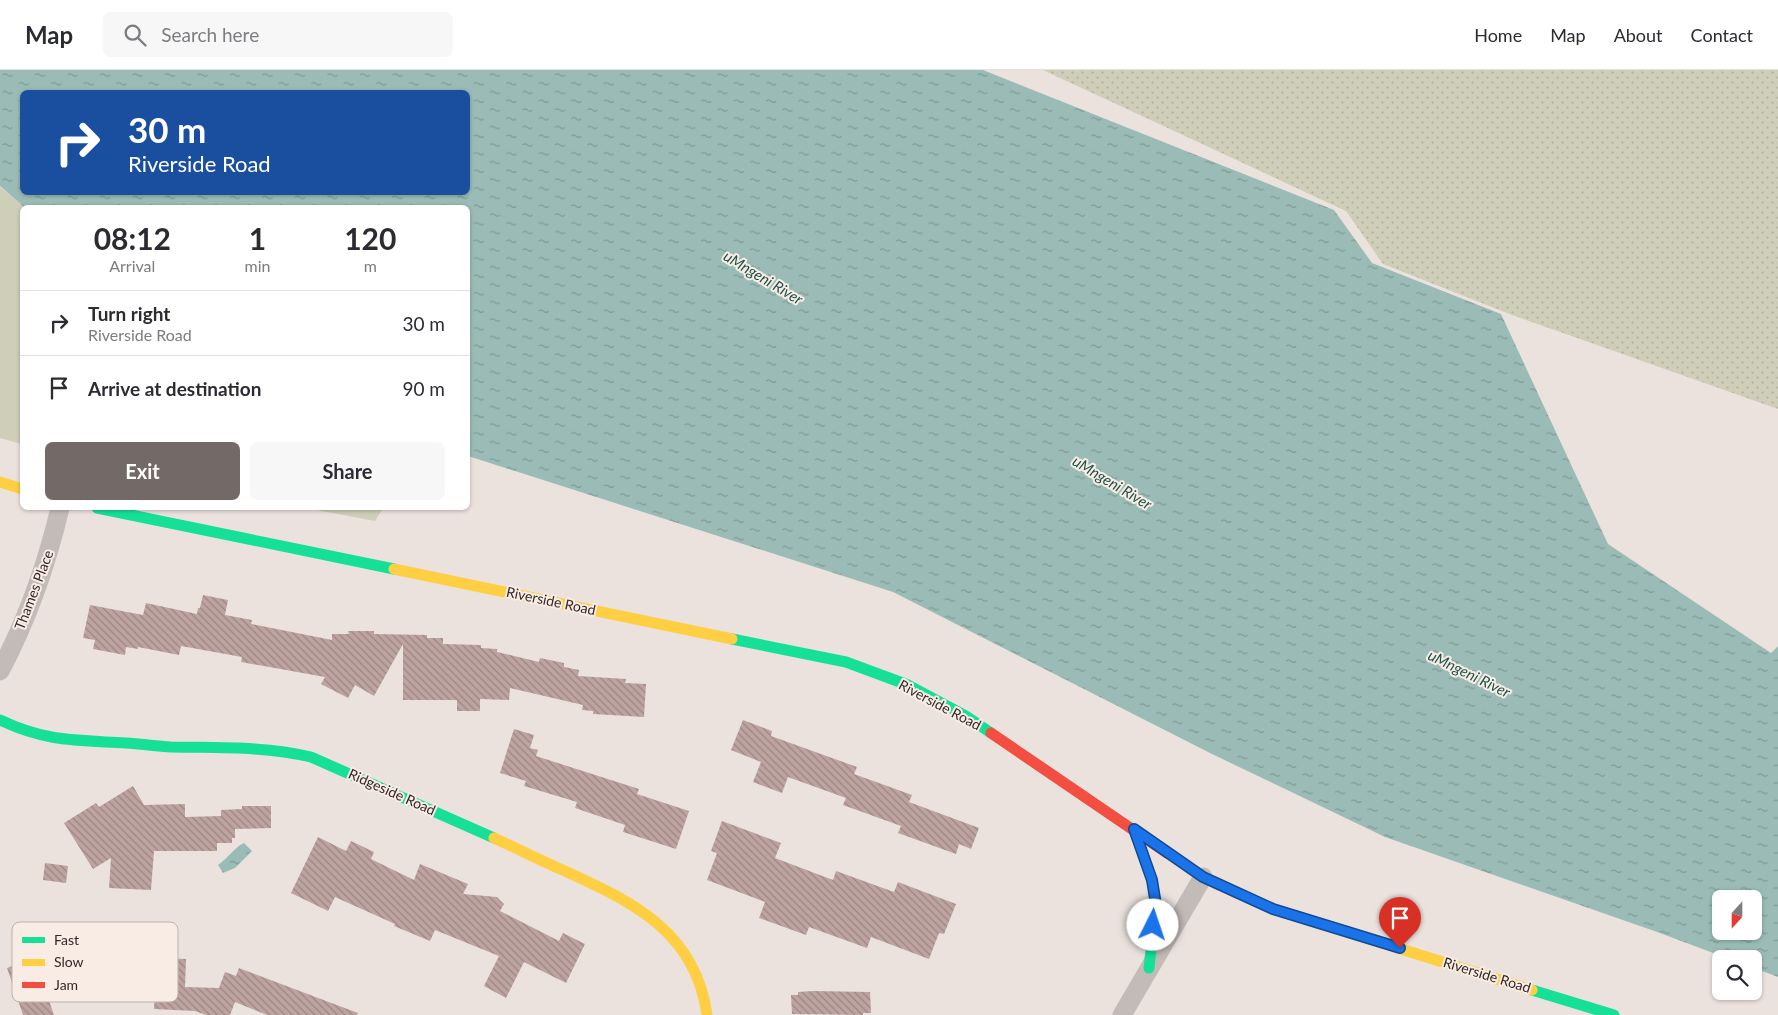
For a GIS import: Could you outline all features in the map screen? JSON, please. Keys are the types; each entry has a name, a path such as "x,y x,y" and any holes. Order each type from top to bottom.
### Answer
{"main road":[{"path":"0,482 20,488"},
{"name":"Riverside Road","path":"107,510 846,662 908,685 966,716 1203,877 1273,909 1614,1015"},
{"name":"Ridgeside Road","path":"0,720 52,740 174,747 224,746 266,748 290,751 311,757 484,832 597,887 656,920 680,947 698,978 706,1002 707,1015"},
{"path":"1134,829 1152,880 1156,905 1149,968"}],"street":[{"name":"Thames Place","path":"0,671 25,616 51,546 60,510"},
{"path":"1122,1015 1203,877"}],"green space":[{"path":"1043,70 1778,70 1778,409 1512,315 1383,264 1346,211"},
{"path":"0,187 22,205 20,205 20,443 0,438"},
{"path":"317,510 382,510 375,521"}],"water":[{"name":"uMngeni River","path":"0,70 983,70 1334,210 1372,263 1501,314 1608,544 1771,653 1778,646 1778,977 1762,971 1762,950 1712,950 1712,953 1385,837 1212,754 893,592 470,457 470,205 22,205 0,186"},
{"path":"244,843 252,851 235,868 223,873 218,865"}],"building":[{"path":"203,595 228,600 225,615 252,620 251,624 332,640 332,634 349,634 348,631 374,631 374,634 427,635 427,638 443,638 443,644 481,645 481,648 497,649 497,652 539,662 540,658 564,663 564,667 579,670 578,676 626,679 625,683 646,684 644,717 593,714 593,711 582,710 583,705 510,688 509,700 480,699 480,711 457,711 457,700 403,700 403,644 374,696 355,685 348,698 321,684 325,677 241,662 242,657 181,646 179,655 138,647 138,649 126,647 125,655 93,649 95,640 83,638 90,605 143,615 146,603 197,614"},
{"path":"743,720 772,731 771,736 857,767 854,774 912,795 909,802 979,828 971,849 959,844 956,854 898,833 901,826 843,805 846,798 788,777 782,793 753,782 761,762 731,750"},
{"path":"514,729 534,735 530,748 538,750 536,756 639,789 637,794 689,811 676,849 623,832 625,825 575,808 577,802 524,786 526,781 500,773"},
{"path":"133,786 144,805 185,804 185,817 221,816 221,810 242,809 242,806 271,806 271,828 235,829 235,838 232,838 232,843 217,843 217,851 154,851 151,890 109,888 111,858 93,869 64,823 96,803 99,807"},
{"path":"722,821 781,843 775,858 833,880 836,871 894,892 898,882 956,904 944,934 939,933 929,959 871,937 867,948 809,927 806,935 759,918 765,902 707,880 717,853 711,851"},
{"path":"318,837 346,851 351,841 374,852 371,859 414,880 420,864 468,884 463,894 497,897 504,904 500,911 559,941 563,933 585,944 566,983 524,962 506,998 484,986 499,956 435,930 430,941 394,926 395,924 335,897 328,911 291,893"},
{"path":"45,863 68,866 66,883 43,880"},
{"path":"178,959 186,959 185,987 219,988 225,972 236,976 239,968 358,1013 357,1015 267,1015 235,1002 230,1015 206,1015 195,1011 154,1009 154,1002 178,1002"},
{"path":"12,966 12,983 7,968"},
{"path":"798,992 870,992 871,1013 863,1013 863,1015 792,1014 791,995 798,995"},
{"path":"19,1002 49,1002 54,1015 23,1015"}],"traffic: fast":[{"path":"107,510 394,569"},
{"path":"732,639 846,662 908,685 966,716 991,733"},
{"path":"0,720 32,732 61,739 171,747 259,749 311,757 494,838"},
{"path":"1134,829 1152,880 1156,905 1149,968"},
{"path":"1532,990 1614,1015"}],"traffic: slow":[{"path":"0,482 20,488"},
{"path":"394,569 732,639"},
{"path":"494,838 616,896 658,924 676,942 690,962 701,987 707,1015"},
{"path":"1167,853 1203,877 1273,909 1532,990"}],"traffic: jam":[{"path":"991,733 1167,853"}],"route":[{"path":"1153,925 1156,905 1152,880 1134,829 1203,877 1273,909 1400,948"}]}
